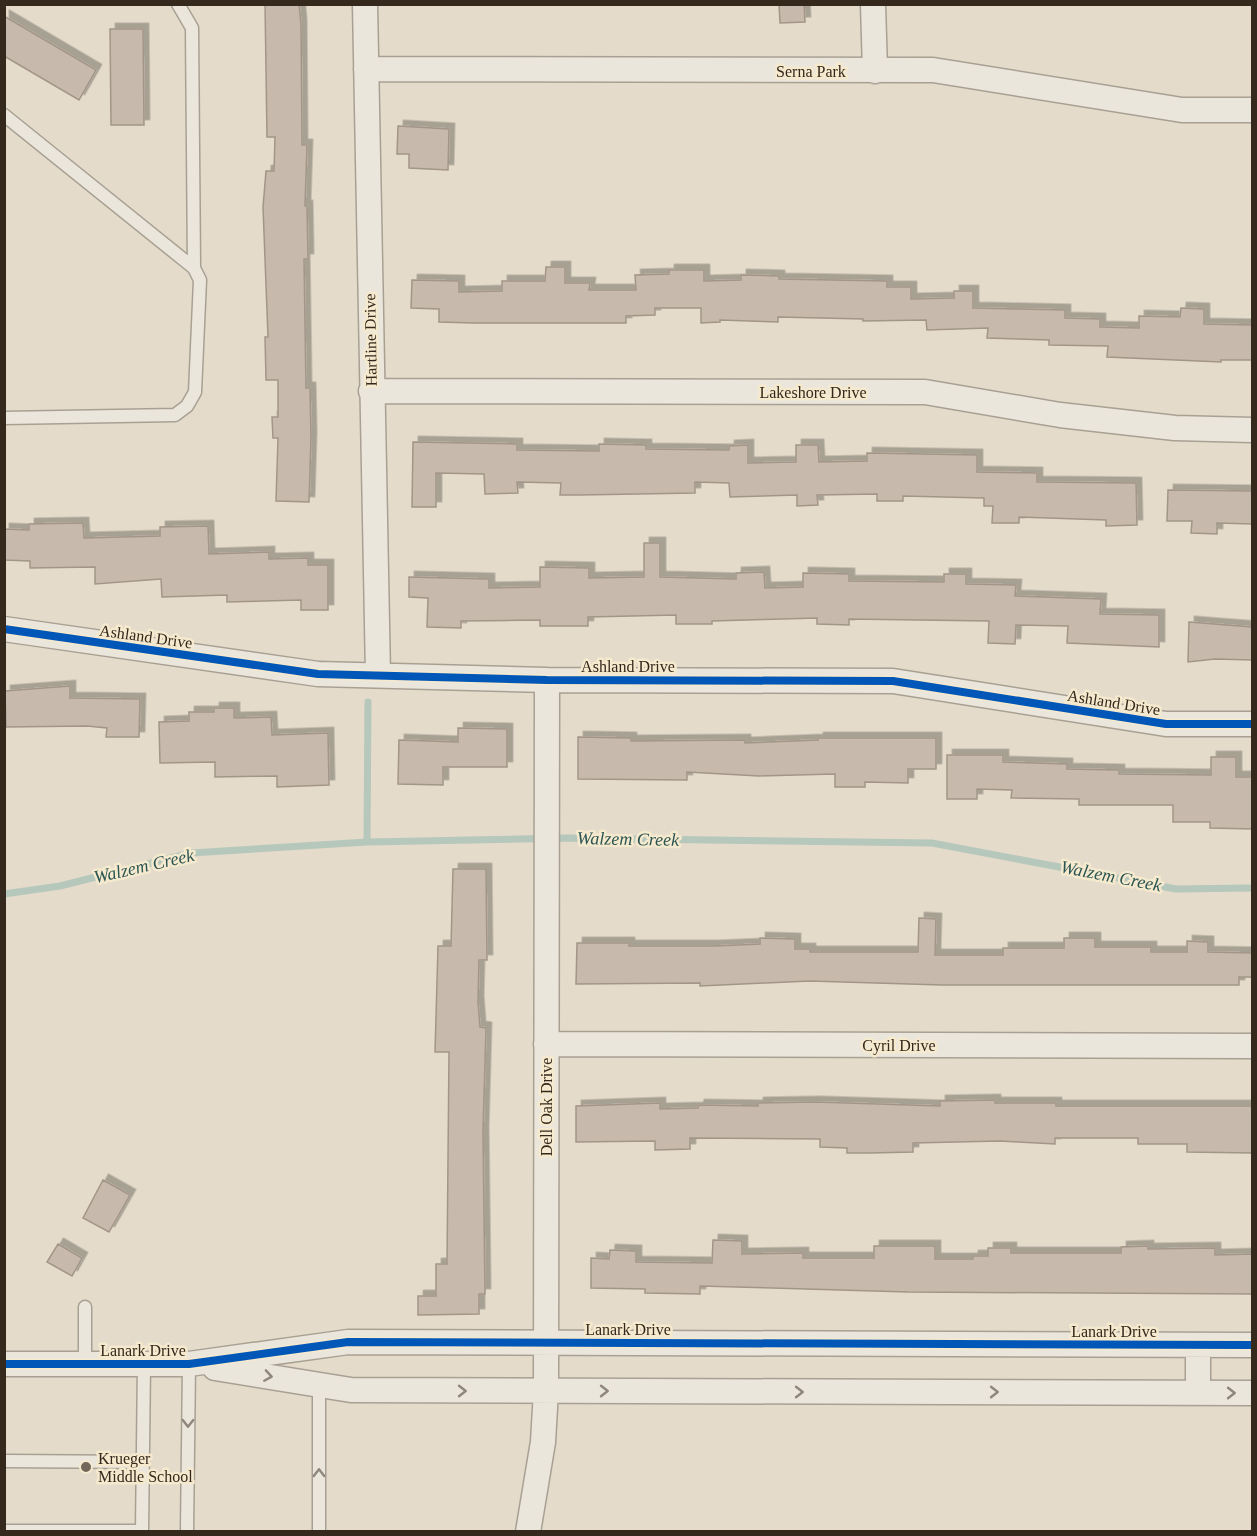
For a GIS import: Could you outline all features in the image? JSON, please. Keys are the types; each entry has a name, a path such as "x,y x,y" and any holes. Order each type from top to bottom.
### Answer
{"street":[{"name":"Hartline Drive","path":"365,4 378,675"},
{"path":"873,4 875,71"},
{"name":"Serna Park","path":"366,69 933,70 1182,110 1252,110"},
{"name":"Lakeshore Drive","path":"371,391 925,392 1072,416 1176,428 1252,430"},
{"name":"Ashland Drive","path":"4,629 318,674 547,680 892,681 1166,724 1252,724"},
{"name":"Dell Oak Drive","path":"528,1532 543,1442 546,1391 547,680"},
{"name":"Cyril Drive","path":"546,1044 1252,1046"},
{"name":"Lanark Drive","path":"4,1364 189,1364 348,1342 1252,1345"},
{"path":"1198,1345 1198,1393"},
{"name":"Lanark Drive","path":"189,1364 351,1390 1252,1393"}],"lane":[{"path":"178,4 192,28 194,268"},
{"path":"4,115 194,268 200,280 195,392 187,406 175,415 4,418"},
{"path":"85,1308 85,1364"},
{"path":"4,1531 142,1531 144,1364"},
{"path":"187,1532 189,1364"},
{"path":"318,1384 319,1532"},
{"path":"4,1461 143,1462"}],"building":[{"path":"265,4 299,4 301,24 302,145 307,145 305,206 307,206 308,259 304,259 306,388 310,388 309,502 276,501 278,438 273,438 272,417 278,417 278,380 266,380 265,337 268,337 263,207 266,171 274,171 275,137 267,137"},
{"path":"779,4 804,4 805,22 780,23"},
{"path":"4,16 96,70 79,100 4,56"},
{"path":"110,29 143,29 144,125 111,125"},
{"path":"398,126 449,129 448,170 409,168 409,154 397,154"},
{"path":"546,267 565,267 565,283 590,283 589,290 636,290 635,275 669,274 669,270 704,270 704,281 741,280 741,275 779,276 779,279 887,281 887,287 911,287 911,299 954,298 954,291 973,291 973,308 1065,310 1065,318 1100,319 1100,327 1139,328 1139,316 1180,317 1181,308 1204,309 1204,324 1252,325 1252,360 1221,360 1221,362 1107,357 1108,346 1049,345 1049,340 987,338 988,328 927,330 926,320 863,321 863,319 778,317 778,322 720,320 720,322 701,323 701,308 655,308 655,315 626,316 626,323 473,323 439,322 439,309 411,308 412,280 459,281 459,292 502,291 502,281 545,281"},
{"path":"413,442 517,444 517,450 599,451 599,444 646,445 646,449 729,450 729,446 748,445 748,463 796,462 796,445 818,445 819,462 867,461 867,453 977,455 977,472 1037,473 1037,482 1136,483 1137,525 1106,526 1106,520 1019,517 1019,523 992,523 993,506 984,506 984,498 903,496 903,501 877,501 877,494 817,495 818,505 797,506 797,495 730,497 729,483 695,482 695,493 560,495 561,483 517,482 518,493 485,494 484,474 436,473 436,507 412,507"},
{"path":"1168,490 1252,491 1252,524 1217,523 1217,534 1191,533 1192,521 1167,521"},
{"path":"83,523 84,538 160,536 160,527 208,526 209,554 269,552 269,559 308,558 308,565 328,565 328,610 301,610 301,600 227,602 227,595 162,597 161,579 95,584 95,567 30,568 30,561 4,560 4,529 29,530 29,524"},
{"path":"644,543 660,543 660,577 736,579 736,573 764,572 765,588 803,587 803,573 849,574 849,581 944,582 944,574 966,574 966,584 1016,585 1015,596 1101,599 1100,614 1159,615 1159,647 1067,643 1068,626 1016,625 1015,644 988,643 989,621 849,619 849,625 817,624 817,618 676,624 676,615 588,617 588,626 540,626 540,620 461,621 461,628 427,627 428,598 409,597 409,577 489,579 489,588 540,587 540,567 589,568 589,578 644,577"},
{"path":"1189,622 1252,627 1252,660 1215,659 1188,662"},
{"path":"70,686 70,698 140,699 139,737 106,737 107,728 87,726 6,727 5,691"},
{"path":"214,708 234,708 234,718 271,717 272,735 328,733 329,785 277,787 277,776 215,777 215,762 160,763 159,722 189,721 189,712 214,712"},
{"path":"458,728 507,729 507,767 443,767 443,785 398,784 399,740 458,742"},
{"path":"578,737 631,738 631,741 745,740 745,743 818,740 818,738 936,738 936,769 908,769 908,783 865,782 865,787 835,787 835,774 759,776 687,772 687,780 578,779"},
{"path":"947,755 1003,755 1003,762 1067,764 1067,769 1119,770 1119,774 1211,775 1211,757 1236,757 1236,777 1252,777 1252,829 1210,828 1210,822 1173,822 1173,805 1079,805 1079,799 1011,798 1012,790 977,789 977,799 947,799"},
{"path":"453,869 486,869 487,960 479,960 478,1001 480,1027 486,1028 483,1132 485,1294 479,1294 479,1314 418,1315 418,1296 436,1296 436,1264 447,1264 449,1052 435,1052 438,946 451,946"},
{"path":"919,918 936,919 935,955 1003,955 1003,948 1064,948 1064,938 1095,938 1095,947 1151,947 1151,952 1187,952 1187,941 1208,942 1208,952 1252,953 1252,977 1239,977 1239,985 942,985 810,981 700,986 700,983 576,984 577,943 629,943 629,946 714,946 760,944 760,938 795,939 795,949 810,949 810,952 918,952"},
{"path":"995,1100 995,1103 1056,1103 1056,1106 1252,1106 1252,1153 1187,1152 1187,1144 1138,1144 1138,1138 1055,1138 1055,1144 1000,1141 913,1143 913,1152 870,1153 847,1153 847,1148 820,1147 820,1139 690,1138 690,1149 655,1150 655,1141 576,1142 576,1106 660,1103 660,1109 698,1108 699,1105 758,1106 758,1103 815,1102 940,1106 940,1101"},
{"path":"103,1180 130,1195 109,1232 83,1218"},
{"path":"713,1240 742,1241 742,1254 803,1253 803,1258 874,1258 874,1246 935,1246 935,1259 973,1259 973,1256 988,1256 988,1248 1011,1248 1011,1253 1121,1253 1121,1247 1215,1248 1215,1255 1252,1254 1252,1294 908,1292 700,1286 700,1294 645,1293 645,1289 591,1288 591,1258 609,1259 610,1250 636,1251 636,1262 712,1263"},
{"path":"58,1244 82,1258 72,1276 47,1262"}],"waterway":[{"path":"367,842 368,702"},
{"name":"Walzem Creek","path":"4,894 60,886 191,853 367,842 568,838 932,843 1176,889 1252,888"}],"cycle path":[{"path":"4,629 318,674 547,680 893,681 1166,724 1252,724"},
{"path":"4,1364 189,1364 348,1342 1252,1345"}],"place":[{"name":"Krueger Middle School","path":"86,1467"}]}
